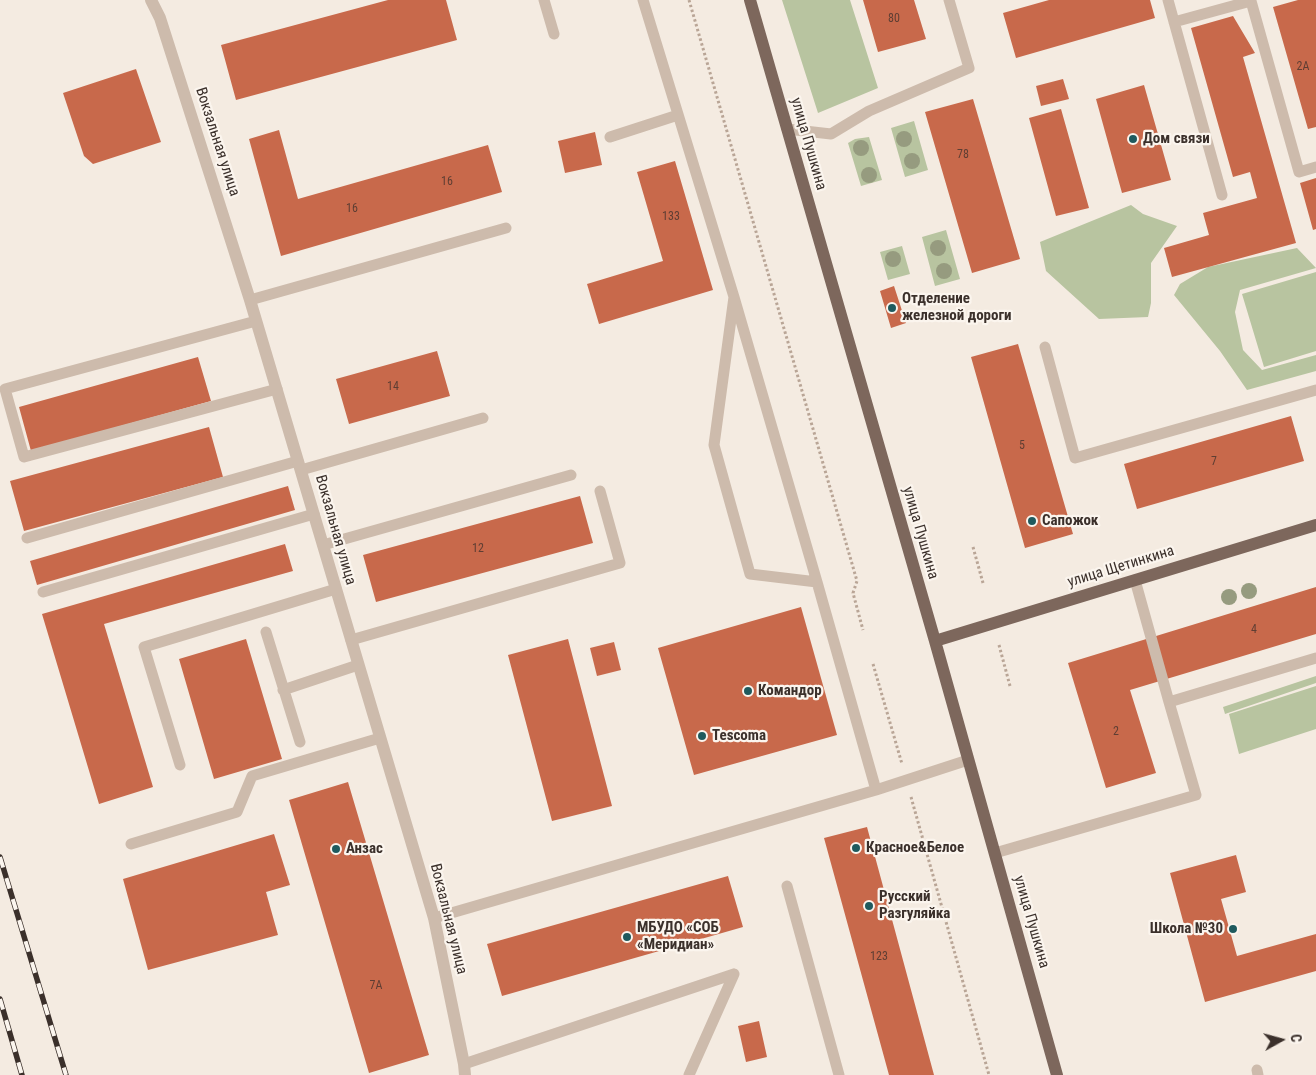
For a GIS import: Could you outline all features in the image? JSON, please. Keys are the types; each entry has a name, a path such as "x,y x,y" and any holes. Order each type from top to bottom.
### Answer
{"main road":[{"name":"улица Пушкина","path":"750,0 1057,1075"},
{"name":"улица Щетинкина","path":"934,641 1316,525"}],"street":[{"name":"Вокзальная улица","path":"151,0 160,18 250,300 434,918 464,1069"}],"lane":[{"path":"544,0 554,34"},
{"path":"643,0 734,297 876,790"},
{"path":"787,129 831,134 869,111 969,68 949,0"},
{"path":"1168,0 1222,195"},
{"path":"1174,22 1252,0 1299,172 1316,167"},
{"path":"610,137 678,115"},
{"path":"250,300 506,228"},
{"path":"734,297 714,445 750,574 817,582"},
{"path":"256,321 5,389 24,457 277,389"},
{"path":"1045,348 1075,458 1315,394"},
{"path":"27,538 483,418"},
{"path":"323,545 571,475"},
{"path":"351,640 620,563 600,491"},
{"path":"42,592 314,514"},
{"path":"995,853 1196,794 1135,580"},
{"path":"180,765 144,646 336,589"},
{"path":"266,632 300,742"},
{"path":"1169,702 1316,658"},
{"path":"283,690 358,666"},
{"path":"131,844 238,812 252,776 380,738"},
{"path":"434,918 876,790 968,760"},
{"path":"786,886 838,1075"},
{"path":"464,1069 734,974 689,1075"}],"path":[{"path":"689,0 857,581 852,593 863,630"},
{"path":"973,547 983,583"},
{"path":"999,645 1010,686"},
{"path":"873,664 989,1075"}],"green space":[{"path":"782,0 850,0 878,88 818,113"},
{"path":"914,121 928,170 905,177 891,128"},
{"path":"869,137 882,180 861,186 848,143 855,139"},
{"path":"1131,205 1143,214 1177,226 1151,263 1151,303 1148,317 1099,319 1046,271 1040,242"},
{"path":"946,230 960,279 935,286 922,237"},
{"path":"902,246 910,274 888,280 880,252"},
{"path":"1297,248 1316,268 1240,290 1235,312 1243,350 1262,370 1316,355 1316,371 1247,390 1220,351 1174,295 1180,284 1208,267"},
{"path":"1316,272 1316,351 1264,367 1242,294"},
{"path":"1316,676 1316,683 1225,714 1223,707"},
{"path":"1316,686 1316,729 1239,754 1229,714"}],"building":[{"path":"388,0 446,0 457,40 236,100 221,45"},
{"path":"863,0 914,0 926,39 878,52"},
{"path":"1049,0 1150,0 1155,18 1016,58 1003,13"},
{"path":"1298,0 1316,0 1316,127 1308,129 1273,7"},
{"path":"1233,16 1255,53 1243,57 1296,243 1172,277 1164,248 1209,235 1203,213 1257,198 1250,172 1233,177 1191,28"},
{"path":"136,69 161,142 93,164 84,156 63,93"},
{"path":"1063,79 1069,99 1041,106 1036,86"},
{"name":"Дом связи","path":"1144,85 1171,180 1122,193 1096,99"},
{"path":"973,99 1020,259 972,273 925,112"},
{"path":"1061,109 1089,208 1056,216 1029,118"},
{"path":"279,130 298,199 488,145 502,192 281,256 249,139"},
{"path":"595,132 602,165 565,173 558,141"},
{"path":"675,161 713,290 599,324 587,284 663,261 637,172"},
{"path":"1316,178 1316,229 1313,230 1300,183"},
{"path":"894,286 906,323 891,328 880,291"},
{"path":"1018,344 1073,534 1025,548 971,357"},
{"path":"437,351 450,396 349,424 336,379"},
{"path":"198,357 211,401 31,451 19,407"},
{"path":"1291,416 1304,461 1137,509 1124,464"},
{"path":"209,427 223,477 24,531 10,481"},
{"path":"288,486 295,510 37,585 30,561"},
{"path":"580,496 593,543 376,602 363,555"},
{"path":"285,544 293,571 104,624 153,787 99,804 42,614"},
{"path":"1316,587 1316,634 1130,690 1156,773 1106,788 1068,663"},
{"name":"Командор","path":"801,607 837,735 694,775 658,648"},
{"path":"246,639 282,759 214,779 179,659"},
{"path":"568,639 612,806 552,821 508,655"},
{"path":"614,642 621,670 597,676 590,648"},
{"path":"348,782 429,1055 369,1073 289,800"},
{"path":"867,827 934,1075 889,1075 824,838"},
{"path":"274,834 290,885 266,892 278,935 148,970 123,879"},
{"name":"Школа №30","path":"1236,855 1246,892 1221,899 1237,956 1316,934 1316,971 1205,1002 1170,873"},
{"path":"728,876 743,927 502,996 487,944"},
{"path":"759,1021 767,1057 746,1062 738,1026"}],"railway":[{"path":"0,857 66,1075"},
{"path":"0,999 22,1075"}],"place":[{"name":"Дом связи","path":"1133,139"},
{"name":"Отделение железной дороги","path":"892,308"},
{"name":"Сапожок","path":"1032,521"},
{"name":"Командор","path":"748,691"},
{"name":"Tescoma","path":"702,736"},
{"name":"Красное&Белое","path":"856,848"},
{"name":"Анзас","path":"336,849"},
{"name":"Русский Разгуляйка","path":"869,906"},
{"name":"Школа №30","path":"1233,929"},
{"name":"МБУДО «СОБ «Меридиан»","path":"627,937"}]}
